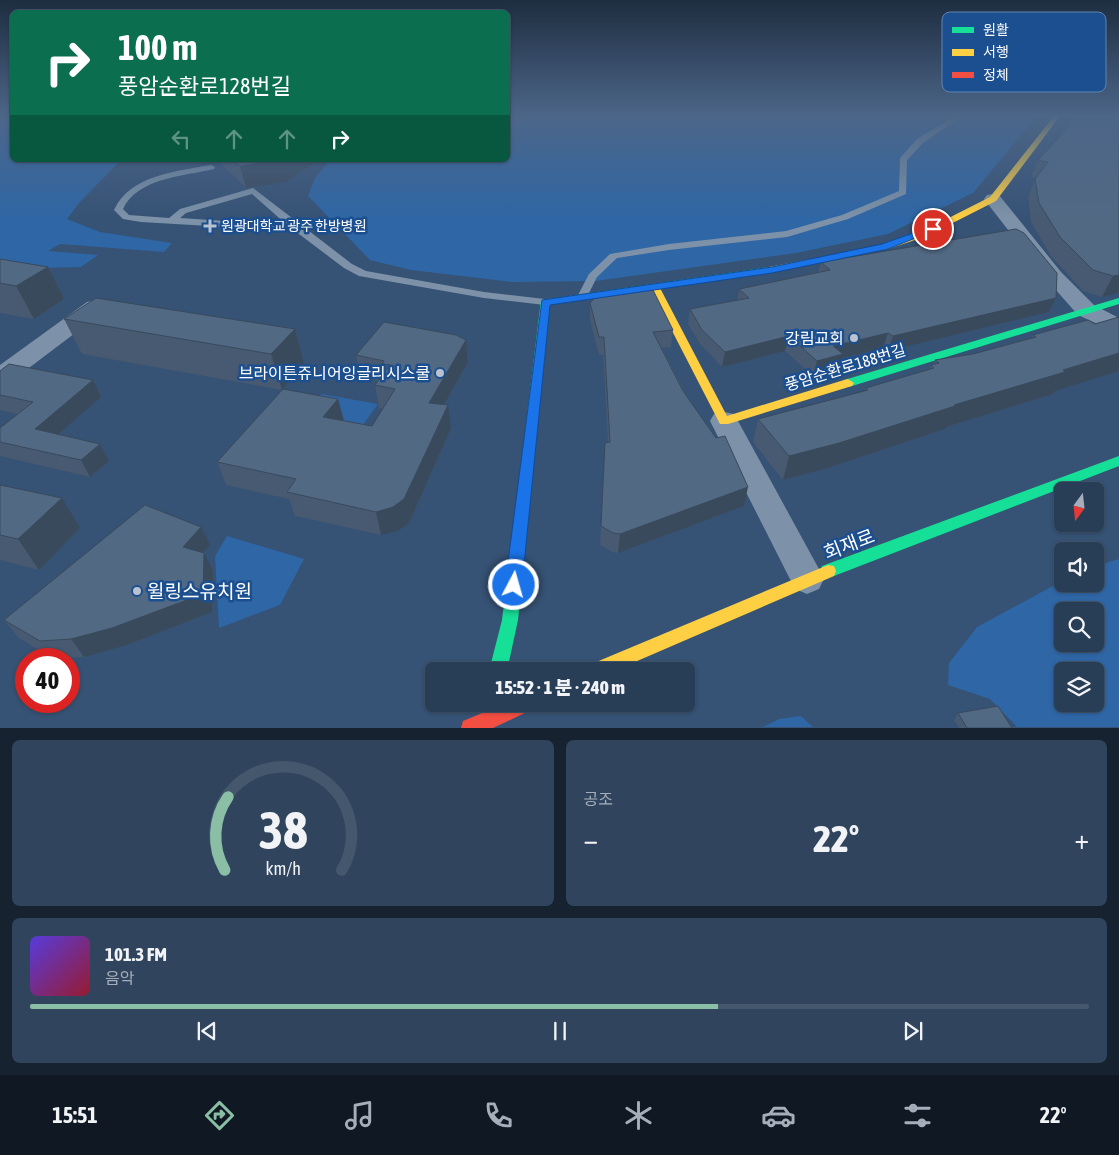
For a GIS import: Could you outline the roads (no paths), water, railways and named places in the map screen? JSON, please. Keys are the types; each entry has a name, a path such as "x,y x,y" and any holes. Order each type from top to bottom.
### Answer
{"street":[{"path":"500,662 510,620 545,302 772,270 884,247 924,234 993,200 1029,150"},
{"path":"993,200 1054,276 1086,310 1119,327"},
{"path":"655,288 807,579"},
{"name":"풍암순환로188번길","path":"724,421 1119,301"},
{"path":"0,377 101,303"},
{"name":"회재로","path":"616,662 807,579 1119,461"},
{"path":"470,728 486,724 509,712"}],"lane":[{"path":"582,296 593,276 614,256 669,247 787,234 845,217 903,192 903,160 912,150"},
{"path":"211,167 167,176 149,183 129,194 120,204 118,210 126,217 297,228"},
{"path":"171,221 184,211 253,191 297,228 348,266 363,274 484,295 545,302"}],"place":[{"name":"원광대학교 광주 한방병원","path":"210,226"},
{"name":"강림교회","path":"854,338"},
{"name":"브라이튼쥬니어잉글리시스쿨","path":"440,373"},
{"name":"윌링스유치원","path":"137,591"}]}
